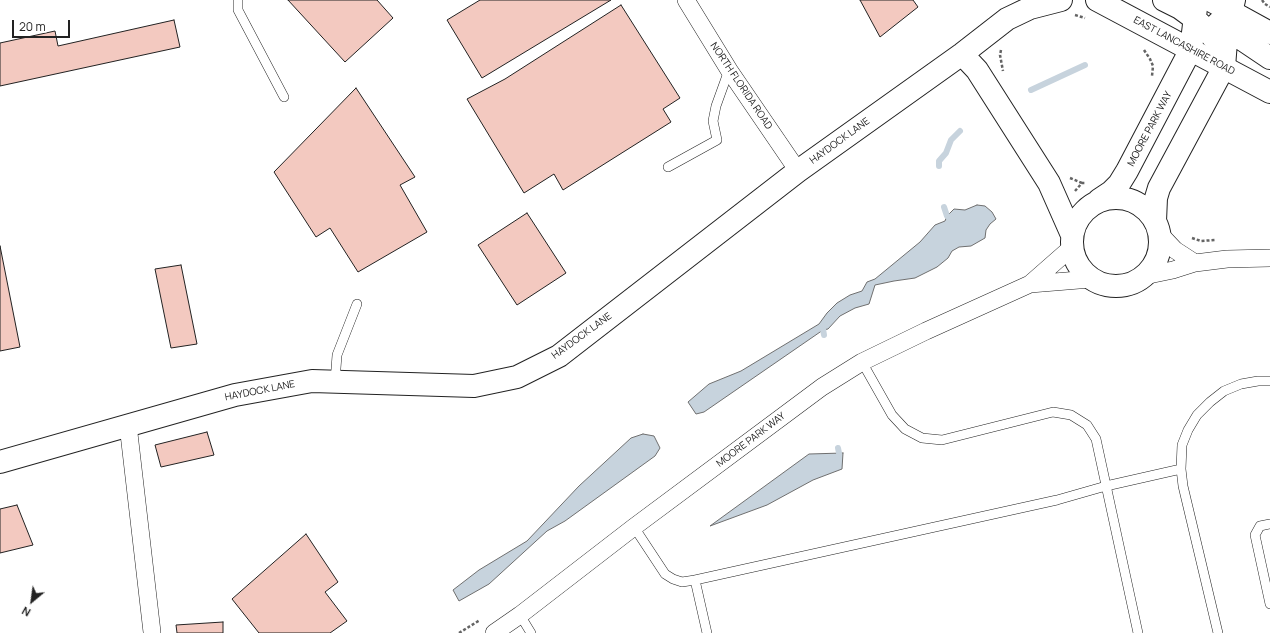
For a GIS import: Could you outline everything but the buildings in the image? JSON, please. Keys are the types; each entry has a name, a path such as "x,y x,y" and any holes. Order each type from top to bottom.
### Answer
{"main road":[{"name":"HAYDOCK LANE","path":"0,462 234,395 312,381 474,386 517,377 559,356 798,171 962,54 1007,19 1018,6 1020,0"},
{"path":"1164,0 1180,8 1197,6 1215,20 1231,13"},
{"path":"1210,0 1231,13 1270,33"},
{"name":"EAST LANCASHIRE ROAD","path":"1093,5 1191,49 1270,92"},
{"path":"1191,49 1197,6"},
{"path":"1197,6 1208,31 1222,53 1224,67"},
{"name":"HAYDOCK LANE","path":"1007,19 1030,8 1066,7"},
{"path":"1231,13 1270,58"},
{"path":"1057,178 1075,260 1082,271 1091,279 1101,284 1113,286 1124,286 1144,276 1152,268 1160,245 1157,227 1156,198 1159,188 1224,67 1231,13"},
{"name":"MOORE PARK WAY","path":"1093,196 1115,188 1127,171 1191,49"},
{"path":"962,54 977,70 1069,196 1125,198 1138,203 1149,213 1157,227"},
{"path":"1072,241 1075,224 1093,196"}],"street":[{"name":"NORTH FLORIDA ROAD","path":"686,0 729,70 798,171"},
{"path":"1157,227 1175,250 1195,263"},
{"name":"MOORE PARK WAY","path":"1030,284 1072,241"},
{"path":"1144,276 1173,270 1195,263 1227,259 1270,258"},
{"name":"MOORE PARK WAY","path":"494,633 822,387 862,362 1030,284 1091,279"},
{"path":"128,425 152,632"}],"lane":[{"path":"238,0 238,10 284,98"},
{"path":"668,167 717,140 714,121 716,106 729,70"},
{"path":"334,382 337,355 357,304"},
{"path":"862,362 892,415 905,429 922,438 942,440 1053,412 1072,415 1087,425 1096,439 1138,633"},
{"path":"1218,633 1183,486 1181,468 1182,445 1188,430 1197,415 1224,391 1241,384 1258,381 1270,381"},
{"path":"634,527 665,574 682,582 1057,500 1106,486 1181,468"},
{"path":"1270,524 1260,526 1255,535 1270,604"},
{"path":"695,580 707,633"},
{"path":"520,615 531,633"}],"path":[{"path":"1262,0 1270,7"},
{"path":"1066,7 1093,5"},
{"path":"1003,46 1000,55 1004,74"},
{"path":"1142,47 1147,53 1152,66 1153,74 1151,82"},
{"path":"1057,178 1070,178 1082,183 1093,196"},
{"path":"1189,236 1202,241 1220,240"}],"shaded area":[{"path":"977,205 985,206 992,212 996,219 986,230 985,238 971,246 959,247 952,251 948,258 937,267 915,278 875,285 869,304 855,308 840,316 828,329 823,330 704,412 696,414 688,402 709,384 741,371 819,324 837,303 850,295 862,291 867,282 875,279 920,242 935,225 945,221 947,216 954,209 965,210"},
{"path":"643,434 654,436 660,448 655,456 565,521 547,531 489,584 459,601 453,590 479,570 527,541 579,486 631,438"},
{"path":"843,453 842,469 813,480 767,505 710,526 809,454"}],"waterway":[{"path":"1031,90 1085,65"},
{"path":"939,166 939,161 946,153 951,140 960,131"},
{"path":"944,207 947,216"},
{"path":"823,329 824,335"},
{"path":"838,448 839,453"}]}
